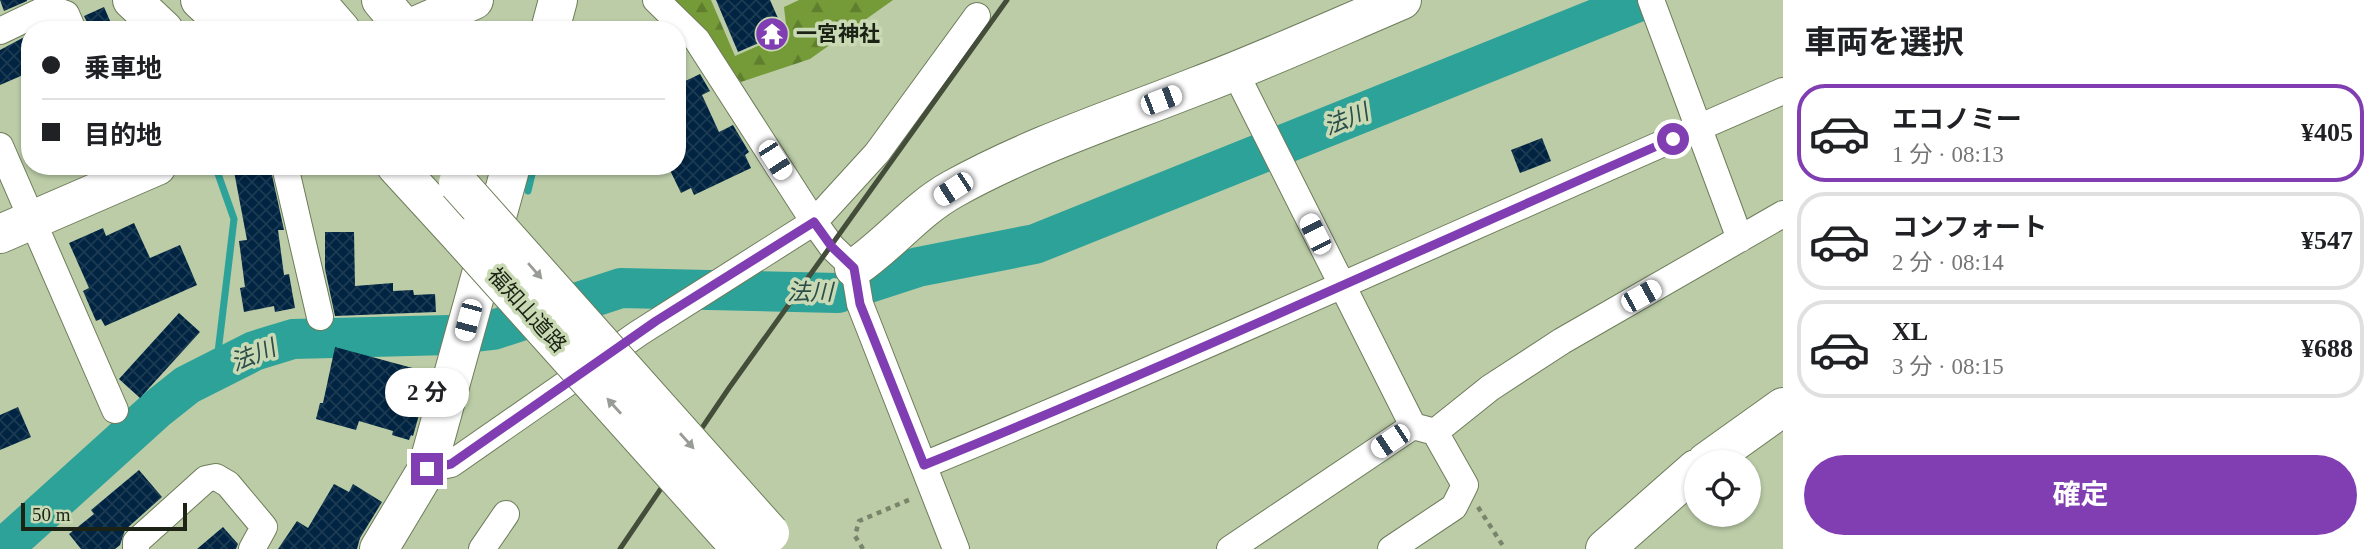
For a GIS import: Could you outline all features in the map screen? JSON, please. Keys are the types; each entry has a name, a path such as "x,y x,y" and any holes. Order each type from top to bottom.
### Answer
{"main road":[{"path":"132,0 157,21"},
{"path":"200,0 222,21"},
{"path":"234,0 256,21"},
{"path":"277,0 325,21"},
{"path":"381,0 398,21"},
{"path":"426,21 474,0"},
{"path":"552,21 558,0"},
{"path":"856,282 870,257 913,215 953,189 1061,139 1235,72 1402,0"},
{"path":"16,227 137,175"},
{"path":"394,175 452,229"},
{"name":"福知山道路","path":"405,175 452,229 765,544"},
{"name":"福知山道路","path":"450,175 765,544"},
{"path":"379,549 427,469 509,175"},
{"path":"1723,450 1783,407"},
{"path":"1605,549 1684,480"}],"street":[{"path":"656,0 678,21"},
{"path":"1653,5 1740,239"},
{"path":"0,30 48,8 66,15 69,21"},
{"path":"427,469 451,464 690,299 814,222 877,153 977,16"},
{"path":"686,29 697,40 814,222 856,282 956,549"},
{"path":"1235,72 1340,285 1424,429 1465,485 1454,507 1391,549"},
{"path":"924,465 1121,384 1783,91"},
{"path":"0,146 16,227 115,410"},
{"path":"287,175 320,317"},
{"path":"1230,549 1562,341 1783,214"},
{"path":"136,549 136,542 206,479 216,477 228,484 264,527 252,549"},
{"path":"482,549 506,514"}],"path":[{"path":"1465,485 1505,549"},
{"path":"863,549 855,536 859,522 933,490"}],"green space":[{"name":"一宮神社","path":"671,0 711,0 735,56 787,33 784,7 799,0 893,0 810,59 741,82"}],"building":[{"path":"0,0 27,0 27,1 4,11"},
{"path":"716,0 770,0 784,32 738,52"},
{"path":"104,7 110,21 86,21 84,16"},
{"path":"21,39 21,76 0,85 0,50"},
{"path":"700,74 710,91 702,95 719,132 733,125 749,152 745,155 751,168 694,195 691,188 681,193 672,175 686,175 686,81"},
{"path":"1542,138 1551,161 1520,173 1511,150"},
{"path":"235,175 272,175 284,230 278,230 284,275 289,274 295,308 275,312 274,306 244,312 240,288 245,287 239,241 247,240"},
{"path":"134,223 150,258 180,245 197,285 105,326 101,319 96,321 83,291 89,288 69,243 103,228 106,236"},
{"path":"325,232 354,232 355,286 393,283 393,291 413,290 414,295 435,294 436,312 335,316 325,269"},
{"path":"179,313 200,332 140,398 119,379"},
{"path":"335,347 431,373 413,436 411,435 409,440 392,435 393,431 359,421 356,430 316,419 320,403 323,403"},
{"path":"18,407 31,437 0,450 0,415"},
{"path":"139,470 162,497 125,530 120,545 115,549 81,549 69,534 94,514 91,510"},
{"path":"334,484 349,492 353,484 382,502 360,538 357,549 278,549 297,521 308,528"},
{"path":"223,527 238,544 236,549 197,549"}],"waterway":[{"name":"法川","path":"2,549 187,385 254,351 293,339 449,335 493,330 621,288 838,293 918,267 1035,244 1643,0"},
{"path":"216,369 234,219 218,175"},
{"path":"528,191 532,175"},
{"name":"法川","path":"492,322 493,330"}],"railway":[{"path":"620,549 729,388 1007,0"}],"place":[{"name":"一宮神社","path":"772,34"}],"route":[{"path":"427,469 451,464 656,321 814,222 832,247 854,268 860,304 924,465 1121,384 1385,264 1673,139"}]}
